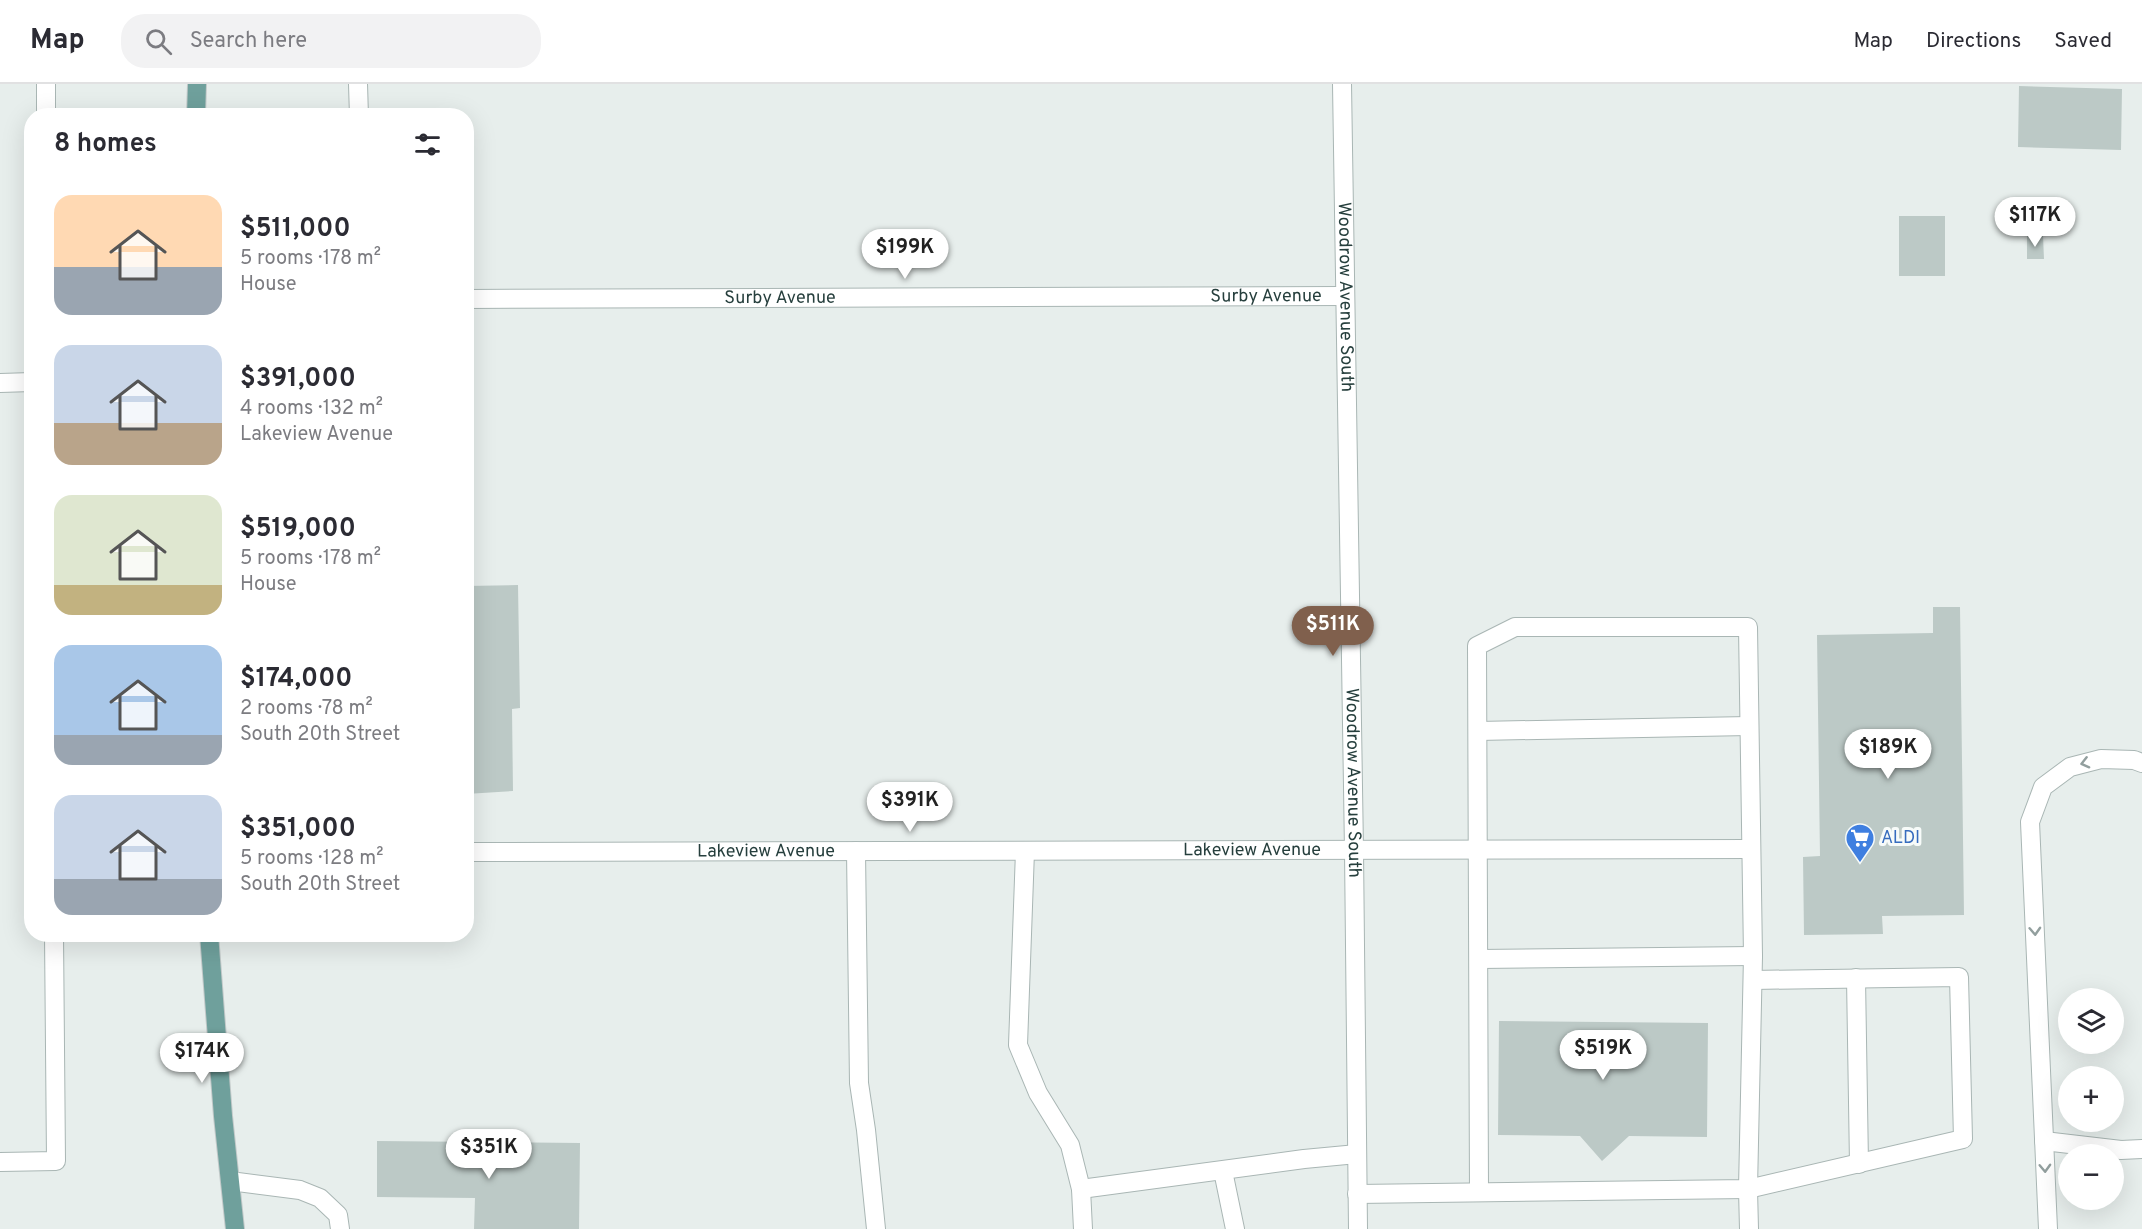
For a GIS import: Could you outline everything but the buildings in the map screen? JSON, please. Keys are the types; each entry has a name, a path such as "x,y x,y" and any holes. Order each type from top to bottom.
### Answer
{"main road":[{"path":"196,84 196,108"},
{"path":"210,942 223,1116 235,1229"}],"street":[{"path":"46,84 46,108"},
{"path":"358,84 359,108"},
{"name":"Woodrow Avenue South","path":"1342,84 1358,1229"},
{"name":"Surby Avenue","path":"474,300 1344,297"},
{"path":"0,383 24,382"},
{"path":"1479,1192 1477,646 1515,627 1748,627 1753,956 1749,1229"},
{"path":"1478,731 1749,726"},
{"path":"2048,1229 2030,822 2043,787 2070,767 2101,759 2134,760 2142,763"},
{"name":"Lakeview Avenue","path":"474,852 1751,849"},
{"path":"856,851 859,1083 876,1229"},
{"path":"1025,851 1018,1044 1038,1093 1070,1145 1081,1189 1083,1229"},
{"path":"0,1162 56,1161 54,942"},
{"path":"1479,959 1753,956"},
{"path":"1357,1194 1748,1189 1963,1139 1959,977 1753,980"},
{"path":"1856,978 1859,1164"},
{"path":"2044,1141 2121,1150 2142,1149"},
{"path":"1081,1189 1357,1154"},
{"path":"1223,1171 1235,1229"},
{"path":"230,1181 300,1190 320,1198 338,1215 340,1229"}],"place":[{"name":"ALDI","path":"1860,864"}]}
